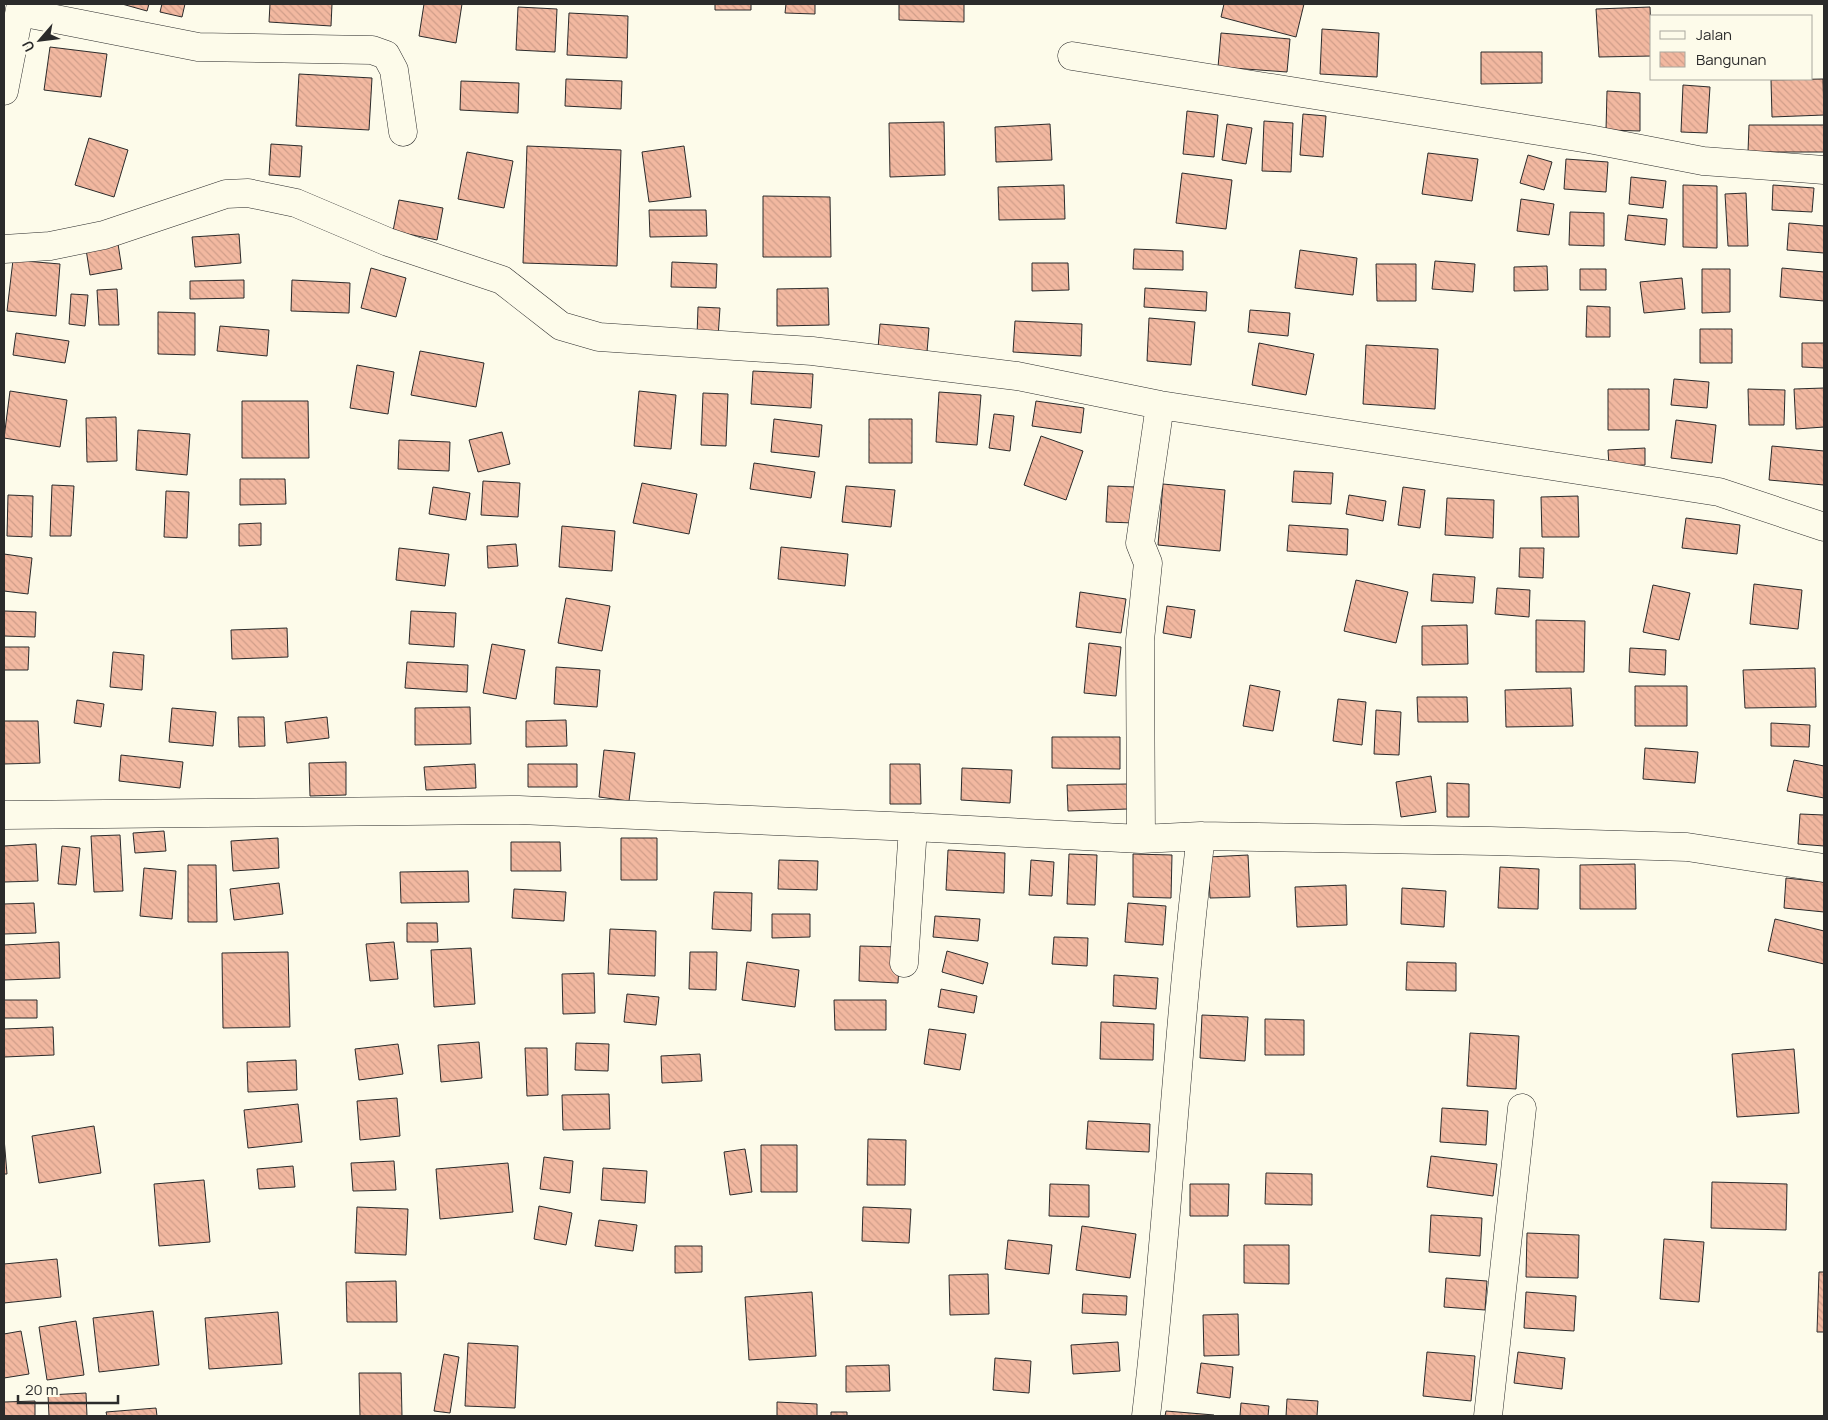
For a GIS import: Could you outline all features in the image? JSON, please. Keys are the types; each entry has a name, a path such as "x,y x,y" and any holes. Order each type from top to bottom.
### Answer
{"street":[{"path":"4,91 21,8 198,47 372,50 386,55 394,70 404,132"},
{"path":"1072,56 1579,138 1703,161 1824,170"},
{"path":"4,249 50,246 104,235 153,221 219,196 248,193 296,203 388,242 502,280 562,326 599,337 822,352 1017,376 1160,405 1719,492 1824,527"},
{"path":"1141,839 1140,640 1148,563 1140,543 1160,405"},
{"path":"4,815 519,810 1141,839 1201,836 1491,841 1687,847 1824,868"},
{"path":"904,962 913,827"},
{"path":"1146,1416 1158,1306 1186,956 1201,836"},
{"path":"1488,1416 1522,1108"}],"building":[{"path":"122,4 149,4 147,11"},
{"path":"162,4 185,4 182,17 160,12"},
{"path":"270,4 332,4 331,26 269,22"},
{"path":"424,4 462,4 456,43 419,36"},
{"path":"715,4 751,4 751,10 715,10"},
{"path":"786,4 815,4 815,14 785,13"},
{"path":"899,4 964,4 964,22 899,20"},
{"path":"1224,4 1304,4 1296,37 1221,17"},
{"path":"518,7 557,9 555,52 516,50"},
{"path":"1650,7 1650,56 1599,57 1596,9"},
{"path":"569,13 628,16 627,58 567,55"},
{"path":"1322,29 1379,33 1377,77 1320,74"},
{"path":"1221,33 1290,39 1287,72 1218,67"},
{"path":"50,47 107,54 101,97 44,90"},
{"path":"1481,52 1542,52 1542,83 1481,84"},
{"path":"299,74 372,78 369,130 296,126"},
{"path":"566,79 622,81 621,109 565,106"},
{"path":"1823,79 1824,115 1772,117 1771,80"},
{"path":"461,81 519,83 518,113 460,110"},
{"path":"1683,85 1710,87 1707,133 1681,132"},
{"path":"1607,91 1640,93 1640,131 1606,130"},
{"path":"1187,111 1218,115 1214,157 1183,154"},
{"path":"1303,114 1326,116 1323,157 1300,155"},
{"path":"1264,121 1293,123 1291,172 1262,171"},
{"path":"944,122 945,175 890,177 889,123"},
{"path":"1050,124 1052,160 996,162 995,127"},
{"path":"1227,124 1252,128 1246,164 1222,160"},
{"path":"1749,125 1824,125 1824,152 1748,152"},
{"path":"89,138 128,150 114,197 75,185"},
{"path":"271,144 302,146 300,177 269,175"},
{"path":"527,146 621,150 617,266 523,263"},
{"path":"684,146 691,197 649,202 642,152"},
{"path":"467,152 513,161 504,208 458,199"},
{"path":"1428,153 1478,159 1472,201 1422,194"},
{"path":"1528,155 1552,162 1544,190 1520,183"},
{"path":"1566,159 1608,162 1606,192 1564,189"},
{"path":"1182,173 1232,180 1226,229 1176,223"},
{"path":"1631,177 1666,181 1663,208 1629,204"},
{"path":"1064,185 1065,219 999,220 998,187"},
{"path":"1683,185 1717,186 1717,248 1683,247"},
{"path":"1773,185 1814,188 1812,212 1772,210"},
{"path":"1746,193 1748,246 1728,246 1725,194"},
{"path":"763,196 830,197 831,257 763,257"},
{"path":"1521,199 1554,204 1549,235 1517,231"},
{"path":"399,200 443,208 437,240 393,231"},
{"path":"649,210 706,210 707,236 650,237"},
{"path":"1570,212 1604,213 1604,246 1569,245"},
{"path":"1628,215 1667,219 1665,245 1625,240"},
{"path":"1789,223 1824,226 1824,253 1787,250"},
{"path":"239,234 241,263 195,267 192,237"},
{"path":"118,244 122,269 90,275 86,249"},
{"path":"1134,249 1183,251 1183,270 1133,269"},
{"path":"1300,250 1357,258 1353,295 1295,288"},
{"path":"13,260 60,264 56,316 7,311"},
{"path":"1435,261 1475,264 1473,292 1432,289"},
{"path":"672,262 717,264 716,288 671,287"},
{"path":"1032,263 1068,263 1069,290 1032,291"},
{"path":"1376,264 1416,264 1416,301 1377,301"},
{"path":"1547,266 1548,290 1514,291 1514,267"},
{"path":"371,268 406,278 396,317 361,308"},
{"path":"1782,268 1824,272 1824,301 1780,297"},
{"path":"1580,269 1606,269 1606,290 1580,290"},
{"path":"1702,269 1730,269 1730,312 1702,313"},
{"path":"1682,278 1685,309 1644,313 1640,282"},
{"path":"244,280 244,298 190,299 190,281"},
{"path":"292,280 350,283 349,313 291,311"},
{"path":"828,288 829,325 777,326 777,289"},
{"path":"1145,288 1207,292 1206,311 1144,307"},
{"path":"117,289 119,325 99,325 97,290"},
{"path":"71,294 88,295 85,326 69,324"},
{"path":"1587,306 1610,307 1610,337 1586,337"},
{"path":"698,307 720,308 718,337 697,336"},
{"path":"1250,310 1290,313 1288,336 1248,332"},
{"path":"158,312 195,313 195,355 158,354"},
{"path":"1149,318 1195,322 1191,365 1147,361"},
{"path":"1015,321 1082,324 1081,356 1013,352"},
{"path":"880,324 929,328 927,352 878,348"},
{"path":"220,326 269,330 267,356 217,351"},
{"path":"1700,329 1732,329 1732,363 1700,363"},
{"path":"16,333 69,341 65,363 13,355"},
{"path":"1259,343 1314,354 1306,395 1252,385"},
{"path":"1802,343 1824,343 1824,368 1802,367"},
{"path":"1366,345 1438,349 1435,409 1363,404"},
{"path":"420,351 484,363 476,407 411,395"},
{"path":"357,365 394,372 388,414 350,408"},
{"path":"753,371 813,374 811,408 751,404"},
{"path":"1674,379 1709,382 1707,408 1671,405"},
{"path":"1824,388 1824,427 1796,429 1794,389"},
{"path":"1608,389 1649,389 1649,430 1608,430"},
{"path":"1748,389 1785,390 1784,425 1749,425"},
{"path":"10,391 67,400 60,447 4,438"},
{"path":"639,391 676,395 671,449 634,446"},
{"path":"939,392 981,395 977,445 936,442"},
{"path":"703,393 728,394 726,446 701,445"},
{"path":"242,401 308,401 309,458 242,458"},
{"path":"1036,401 1084,408 1081,433 1032,426"},
{"path":"994,414 1014,416 1010,451 989,448"},
{"path":"116,417 117,461 87,462 86,418"},
{"path":"774,419 822,425 819,457 771,452"},
{"path":"869,419 912,419 912,463 869,463"},
{"path":"1676,420 1716,425 1712,463 1671,458"},
{"path":"138,430 190,434 187,475 136,470"},
{"path":"502,432 510,464 478,472 469,440"},
{"path":"1041,436 1083,451 1066,500 1024,485"},
{"path":"399,440 450,442 449,471 398,469"},
{"path":"1772,446 1824,451 1824,485 1769,480"},
{"path":"1645,448 1645,465 1609,466 1608,450"},
{"path":"754,463 815,472 811,498 750,489"},
{"path":"1294,471 1333,473 1331,504 1292,502"},
{"path":"240,479 285,479 286,504 240,505"},
{"path":"483,481 520,483 518,517 481,515"},
{"path":"642,483 697,494 689,534 633,523"},
{"path":"1163,484 1225,490 1220,551 1158,545"},
{"path":"52,485 74,486 71,536 50,536"},
{"path":"846,486 895,490 891,527 842,522"},
{"path":"1108,486 1136,487 1134,523 1106,522"},
{"path":"433,487 470,493 466,520 429,514"},
{"path":"1403,487 1425,490 1420,528 1398,525"},
{"path":"166,491 189,492 187,538 164,537"},
{"path":"8,495 33,496 32,537 7,536"},
{"path":"1349,495 1386,501 1383,521 1346,514"},
{"path":"1578,496 1579,537 1542,537 1541,497"},
{"path":"1447,498 1494,500 1493,538 1445,535"},
{"path":"1686,518 1740,525 1737,554 1682,548"},
{"path":"261,523 261,545 239,546 239,524"},
{"path":"1289,525 1348,529 1347,555 1287,551"},
{"path":"562,526 615,531 612,571 559,567"},
{"path":"516,544 518,566 488,568 487,546"},
{"path":"781,547 848,554 845,586 778,579"},
{"path":"399,548 449,554 445,586 396,580"},
{"path":"1520,548 1544,548 1543,578 1519,577"},
{"path":"4,554 32,558 28,594 4,591"},
{"path":"1433,574 1475,577 1473,603 1431,601"},
{"path":"1356,580 1408,592 1396,643 1344,631"},
{"path":"1754,584 1802,590 1798,629 1750,624"},
{"path":"1653,585 1690,593 1679,640 1643,632"},
{"path":"1497,588 1530,590 1529,617 1495,614"},
{"path":"1080,592 1126,599 1121,633 1076,627"},
{"path":"566,598 610,606 602,651 558,643"},
{"path":"1167,606 1195,610 1191,638 1163,633"},
{"path":"4,611 36,612 35,637 4,636"},
{"path":"411,611 456,613 454,647 409,644"},
{"path":"1536,620 1585,621 1584,672 1536,672"},
{"path":"1467,625 1468,664 1422,665 1422,626"},
{"path":"287,628 288,657 232,659 231,630"},
{"path":"1089,643 1121,647 1116,696 1084,693"},
{"path":"492,644 525,650 516,699 483,693"},
{"path":"4,647 29,647 28,670 4,670"},
{"path":"1630,648 1666,650 1665,675 1629,672"},
{"path":"113,652 144,655 142,690 110,687"},
{"path":"407,662 468,665 467,692 405,688"},
{"path":"556,667 600,670 597,707 554,704"},
{"path":"1815,668 1816,707 1745,708 1743,670"},
{"path":"1250,685 1280,691 1273,731 1243,726"},
{"path":"1635,686 1687,686 1687,726 1635,726"},
{"path":"1571,688 1573,726 1506,727 1505,690"},
{"path":"1417,697 1467,697 1468,722 1418,722"},
{"path":"1338,699 1366,702 1362,745 1333,741"},
{"path":"77,700 104,704 101,727 74,723"},
{"path":"470,707 471,744 415,745 415,708"},
{"path":"172,708 216,712 213,746 169,742"},
{"path":"1376,710 1401,712 1399,755 1374,754"},
{"path":"238,717 264,717 265,746 239,747"},
{"path":"327,717 329,738 287,743 285,722"},
{"path":"566,720 567,746 526,747 526,721"},
{"path":"4,721 38,721 40,763 4,764"},
{"path":"1771,723 1810,725 1809,747 1771,746"},
{"path":"1052,737 1120,737 1120,769 1052,768"},
{"path":"1645,748 1698,752 1695,783 1643,779"},
{"path":"604,750 635,753 629,801 599,797"},
{"path":"121,755 183,762 180,788 119,781"},
{"path":"1794,760 1824,766 1824,798 1787,791"},
{"path":"346,762 346,795 310,796 309,763"},
{"path":"475,764 476,788 426,790 424,767"},
{"path":"528,764 577,764 577,787 528,787"},
{"path":"890,764 920,764 921,804 890,804"},
{"path":"962,768 1012,770 1010,803 961,800"},
{"path":"1431,776 1436,812 1401,817 1396,782"},
{"path":"1447,783 1469,784 1469,817 1447,817"},
{"path":"1127,784 1128,809 1068,811 1067,785"},
{"path":"1800,814 1824,815 1824,846 1798,844"},
{"path":"164,831 166,851 135,853 133,833"},
{"path":"120,835 123,891 94,892 91,836"},
{"path":"278,838 279,868 233,871 231,841"},
{"path":"621,838 657,838 657,880 621,880"},
{"path":"511,842 560,842 561,871 511,871"},
{"path":"36,844 38,881 4,882 4,846"},
{"path":"62,846 80,848 76,885 58,884"},
{"path":"948,850 1005,853 1004,893 946,890"},
{"path":"1069,854 1097,855 1095,905 1067,904"},
{"path":"1133,854 1172,855 1171,898 1133,897"},
{"path":"1248,855 1250,897 1210,898 1208,857"},
{"path":"779,860 818,861 817,890 778,889"},
{"path":"1031,860 1054,862 1052,896 1029,895"},
{"path":"1635,864 1636,909 1580,909 1580,865"},
{"path":"188,865 216,865 217,922 188,922"},
{"path":"1500,867 1539,869 1538,909 1498,908"},
{"path":"144,868 176,871 172,919 140,916"},
{"path":"468,871 469,902 401,903 400,872"},
{"path":"1786,878 1824,882 1824,912 1784,908"},
{"path":"279,883 283,914 234,920 230,889"},
{"path":"1346,885 1347,925 1297,927 1295,887"},
{"path":"1402,888 1446,891 1444,927 1401,924"},
{"path":"514,889 566,892 564,921 512,918"},
{"path":"714,892 752,893 751,931 712,929"},
{"path":"34,903 36,933 4,934 4,904"},
{"path":"1128,903 1166,906 1163,945 1125,942"},
{"path":"772,914 810,914 810,937 772,938"},
{"path":"935,916 980,919 978,941 933,937"},
{"path":"1775,919 1824,931 1824,964 1768,951"},
{"path":"407,923 437,923 438,942 407,942"},
{"path":"610,929 656,931 655,976 608,974"},
{"path":"1054,937 1088,938 1087,966 1052,964"},
{"path":"59,942 60,978 4,980 4,945"},
{"path":"394,942 398,979 370,981 366,944"},
{"path":"860,946 900,947 898,983 859,981"},
{"path":"471,948 475,1004 434,1007 431,950"},
{"path":"947,951 988,963 983,984 942,972"},
{"path":"288,952 290,1027 223,1028 222,953"},
{"path":"690,952 717,952 716,990 689,989"},
{"path":"747,962 799,970 795,1007 742,1000"},
{"path":"1407,962 1456,963 1456,991 1406,990"},
{"path":"594,973 595,1013 563,1014 562,974"},
{"path":"1114,975 1158,978 1156,1009 1113,1006"},
{"path":"941,989 977,996 974,1013 938,1007"},
{"path":"627,994 659,997 656,1025 624,1022"},
{"path":"4,1000 37,1000 37,1018 4,1018"},
{"path":"834,1000 886,1000 886,1030 835,1030"},
{"path":"1202,1015 1248,1017 1245,1061 1200,1058"},
{"path":"1265,1019 1304,1020 1304,1055 1265,1055"},
{"path":"1101,1022 1154,1024 1153,1060 1100,1059"},
{"path":"53,1027 54,1055 4,1057 4,1029"},
{"path":"929,1029 966,1034 960,1070 924,1064"},
{"path":"1470,1033 1519,1036 1516,1089 1467,1086"},
{"path":"479,1042 482,1078 441,1082 438,1045"},
{"path":"576,1043 609,1044 608,1071 575,1070"},
{"path":"398,1044 403,1074 359,1080 355,1049"},
{"path":"525,1048 547,1048 548,1095 527,1096"},
{"path":"1794,1049 1799,1113 1737,1117 1732,1054"},
{"path":"700,1054 702,1081 662,1083 661,1056"},
{"path":"296,1060 297,1090 248,1092 247,1062"},
{"path":"609,1094 610,1129 563,1130 562,1095"},
{"path":"397,1098 400,1136 360,1140 357,1101"},
{"path":"298,1104 302,1142 248,1148 244,1110"},
{"path":"1442,1108 1488,1111 1486,1145 1440,1142"},
{"path":"1088,1121 1150,1124 1149,1152 1086,1149"},
{"path":"94,1126 101,1173 39,1183 32,1136"},
{"path":"4,1138 7,1174 4,1174"},
{"path":"868,1139 906,1140 905,1185 867,1185"},
{"path":"761,1145 797,1145 797,1192 761,1192"},
{"path":"745,1149 752,1192 730,1195 724,1152"},
{"path":"1431,1156 1497,1164 1493,1196 1427,1187"},
{"path":"544,1157 573,1161 570,1193 540,1189"},
{"path":"394,1161 396,1190 353,1191 351,1163"},
{"path":"508,1163 513,1212 440,1219 436,1169"},
{"path":"293,1166 295,1187 259,1189 257,1169"},
{"path":"603,1168 647,1171 645,1203 601,1200"},
{"path":"1266,1173 1312,1174 1312,1205 1265,1204"},
{"path":"204,1180 210,1242 159,1246 154,1184"},
{"path":"1712,1182 1787,1184 1786,1230 1711,1228"},
{"path":"1050,1184 1089,1185 1089,1217 1049,1216"},
{"path":"1190,1184 1229,1184 1228,1216 1190,1216"},
{"path":"539,1206 572,1213 566,1245 534,1239"},
{"path":"357,1207 408,1209 406,1255 355,1253"},
{"path":"863,1207 911,1209 909,1243 862,1241"},
{"path":"1431,1215 1482,1218 1480,1256 1429,1252"},
{"path":"599,1220 637,1225 633,1251 595,1246"},
{"path":"1082,1226 1136,1234 1130,1278 1076,1270"},
{"path":"1527,1233 1579,1235 1578,1278 1526,1277"},
{"path":"1664,1239 1704,1242 1699,1302 1660,1299"},
{"path":"1008,1240 1052,1245 1049,1274 1005,1269"},
{"path":"1244,1245 1289,1245 1289,1284 1244,1283"},
{"path":"675,1246 702,1246 702,1272 675,1273"},
{"path":"57,1259 61,1297 4,1303 4,1264"},
{"path":"1819,1272 1824,1272 1824,1332 1817,1332"},
{"path":"988,1274 989,1314 950,1315 949,1275"},
{"path":"1446,1278 1487,1281 1485,1310 1444,1307"},
{"path":"396,1281 397,1322 347,1322 346,1282"},
{"path":"812,1292 816,1356 749,1360 745,1297"},
{"path":"1526,1292 1576,1296 1574,1331 1524,1328"},
{"path":"1083,1294 1127,1296 1126,1315 1082,1313"},
{"path":"153,1311 159,1365 99,1372 93,1318"},
{"path":"278,1312 282,1364 209,1369 205,1318"},
{"path":"1238,1314 1239,1355 1204,1356 1203,1315"},
{"path":"76,1321 84,1375 47,1380 39,1327"},
{"path":"21,1331 29,1374 4,1378 4,1334"},
{"path":"1118,1342 1120,1371 1073,1374 1071,1345"},
{"path":"468,1343 518,1346 515,1408 465,1406"},
{"path":"1427,1352 1475,1356 1471,1401 1423,1396"},
{"path":"1518,1352 1565,1358 1562,1389 1514,1383"},
{"path":"444,1354 459,1357 450,1413 434,1411"},
{"path":"995,1358 1031,1361 1029,1393 993,1390"},
{"path":"1201,1363 1233,1367 1230,1398 1197,1393"},
{"path":"889,1365 890,1391 846,1392 846,1366"},
{"path":"359,1373 401,1373 402,1416 360,1416"},
{"path":"86,1393 87,1416 49,1416 48,1395"},
{"path":"1287,1399 1318,1401 1317,1416 1286,1416"},
{"path":"35,1401 35,1416 4,1416 4,1402"},
{"path":"777,1402 817,1404 817,1416 777,1416"},
{"path":"1241,1403 1269,1406 1268,1416 1240,1416"},
{"path":"156,1408 157,1416 107,1416 106,1412"},
{"path":"1166,1411 1214,1415 1214,1416 1165,1416"},
{"path":"831,1412 847,1412 847,1416 831,1416"}]}
